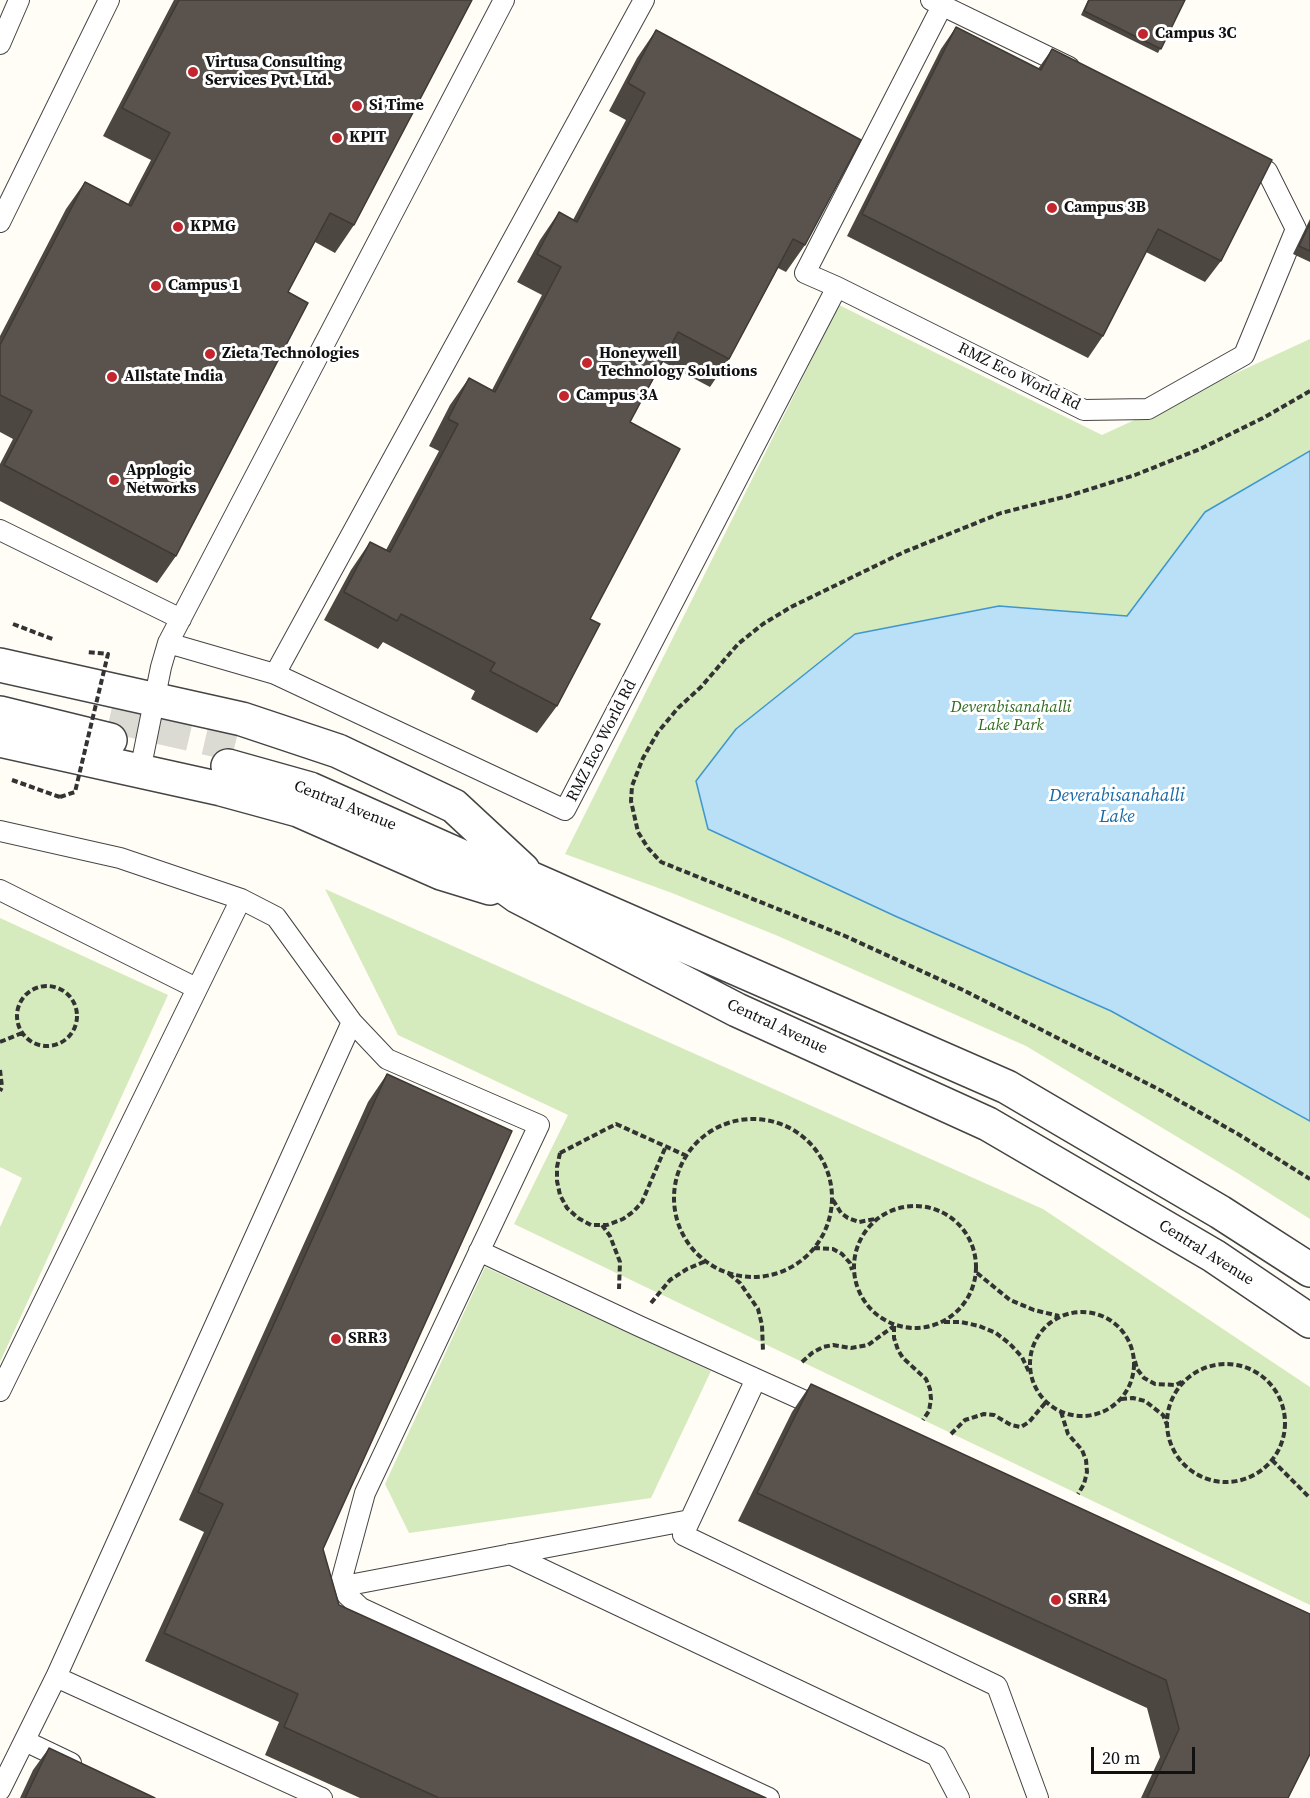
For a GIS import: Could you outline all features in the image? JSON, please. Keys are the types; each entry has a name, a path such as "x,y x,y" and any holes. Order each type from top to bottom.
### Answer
{"street":[{"path":"0,665 242,719 338,751 454,806 507,853 524,887"},
{"path":"0,691 110,728 0,713"},
{"path":"0,740 140,771 298,810 441,873 524,887"},
{"name":"Central Avenue","path":"231,755 310,768 474,842 524,887 737,1010 988,1124 1214,1256 1310,1321"},
{"name":"Central Avenue","path":"524,887 1006,1087 1220,1212 1310,1270"}],"lane":[{"path":"0,44 19,0"},
{"path":"0,222 109,0"},
{"path":"140,771 168,643 504,0"},
{"path":"275,674 644,0"},
{"path":"937,3 1082,72"},
{"name":"RMZ Eco World Rd","path":"937,3 805,273 1084,410 1148,409 1244,355 1296,229 1267,171 1226,149"},
{"name":"RMZ Eco World Rd","path":"168,643 275,674 566,810 837,287"},
{"path":"0,530 181,619"},
{"path":"0,831 120,858 241,899 276,917 352,1023 387,1059 539,1125 365,1493 342,1578 347,1595 361,1608 770,1798"},
{"path":"0,890 196,988"},
{"path":"0,1391 241,899"},
{"path":"0,1790 56,1677 352,1023"},
{"path":"479,1251 843,1418"},
{"path":"756,1379 682,1535 997,1686 1038,1798"},
{"path":"344,1586 690,1520"},
{"path":"510,1554 937,1756 959,1798"},
{"path":"56,1677 322,1798"},
{"path":"25,1741 86,1769"}],"path":[{"path":"1310,391 1263,418 1200,448 1135,475 1068,496 1000,513 904,552 791,607 763,624 738,645 658,732 643,758 632,786 631,801 633,817 639,832 648,848 661,862 834,932 963,990 1160,1090 1238,1134 1310,1179"},
{"path":"13,624 66,644"},
{"path":"10,779 60,797 75,792 108,654 87,652 76,648"},
{"path":"38,987 50,987 62,990 71,998 76,1009 76,1022 72,1033 62,1042 50,1046 40,1045 30,1041 22,1034 17,1013 20,1002 28,993 38,987"},
{"path":"0,1042 22,1034"},
{"path":"0,1070 2,1087 0,1091"},
{"path":"814,1248 832,1249 842,1254 850,1263 858,1291 866,1305 879,1318 894,1326 911,1329 928,1328 943,1322 956,1313 974,1288 976,1256 972,1242 964,1228 946,1214 924,1206 908,1205 870,1221 859,1222 848,1218 835,1206 830,1179 813,1145 782,1123 763,1119 744,1119 725,1123 709,1132 694,1145 687,1156 676,1180 674,1199 676,1218 684,1237 696,1252 706,1261 729,1273 748,1277 767,1276 801,1261 824,1233 830,1215 832,1197"},
{"path":"531,1141 560,1153 616,1124 687,1156"},
{"path":"560,1153 556,1174 560,1195 567,1208 578,1218 591,1225 602,1225 623,1219 642,1202 666,1146"},
{"path":"854,1274 855,1257 860,1240 868,1227 880,1216"},
{"path":"602,1225 613,1242 620,1262 621,1280 611,1313"},
{"path":"639,1326 652,1301 670,1280 706,1261"},
{"path":"976,1272 1010,1300 1059,1317"},
{"path":"729,1273 750,1296 758,1309 764,1343 762,1361 756,1379"},
{"path":"1030,1373 1030,1356 1035,1340 1045,1326 1075,1311 1092,1312 1108,1318 1120,1328 1130,1342 1137,1368 1144,1378 1155,1384 1176,1385 1200,1370 1216,1364 1233,1364 1249,1368 1264,1377 1275,1389 1283,1404 1286,1421 1284,1438 1267,1467 1253,1476 1236,1482 1220,1482 1204,1478 1189,1470 1178,1457 1170,1442 1163,1415 1155,1407 1133,1398 1120,1399"},
{"path":"943,1322 970,1324 996,1333 1022,1358 1036,1389 1046,1402 1061,1412 1077,1416 1094,1415 1108,1409 1120,1399 1129,1387 1134,1357"},
{"path":"802,1362 823,1347 833,1345 851,1348 868,1345 894,1326"},
{"path":"894,1326 894,1338 898,1350 903,1358 926,1379 930,1389 929,1411 922,1420"},
{"path":"1167,1426 1169,1409 1175,1393 1186,1380"},
{"path":"951,1434 965,1420 984,1414 994,1415 1011,1425 1021,1426 1029,1422 1046,1402"},
{"path":"1061,1412 1068,1434 1083,1450 1086,1460 1086,1478 1078,1494"},
{"path":"1272,1460 1310,1498"}],"green space":[{"name":"Deverabisanahalli Lake Park","path":"839,305 1102,435 1310,339 1310,1219 1026,1046 778,936 672,893 565,854"},
{"path":"325,889 1043,1209 1310,1387 1310,1605 514,1224 568,1115 398,1035"},
{"path":"0,918 168,995 0,1362 0,1227 22,1178 0,1167"},
{"path":"485,1267 711,1371 651,1498 409,1533 385,1484"}],"water":[{"name":"Deverabisanahalli Lake","path":"1310,451 1310,1121 1111,1011 895,916 708,829 696,781 736,729 855,634 999,606 1127,616 1205,512"}],"building":[{"name":"Campus 1","path":"179,0 472,0 354,225 330,213 288,292 308,303 176,556 4,465 32,411 0,395 0,345 85,182 131,206 170,133 122,108"},
{"name":"Campus 3C","path":"1089,0 1185,0 1161,49 1084,11"},
{"name":"Campus 3B","path":"956,27 1041,70 1052,49 1272,160 1221,261 1158,229 1103,336 862,214"},
{"name":"Campus 3A","path":"656,30 861,140 805,245 793,239 729,359 678,332 630,422 680,449 590,619 600,624 557,706 490,671 495,663 401,614 397,621 344,592 370,542 390,552 458,424 448,419 469,378 495,392 561,267 537,254 559,212 577,222 645,93 628,83"},
{"path":"1310,223 1310,251 1299,246"},
{"name":"SRR3","path":"387,1074 512,1131 323,1549 339,1605 766,1798 439,1798 284,1727 298,1694 164,1633 223,1504 198,1492"},
{"name":"SRR4","path":"811,1384 1310,1614 1310,1754 1288,1798 1147,1798 1179,1729 1166,1680 757,1493"},
{"path":"49,1748 155,1798 25,1798"}],"tunnel":[{"path":"110,716 235,745"}],"place":[{"name":"Campus 3C","path":"1143,34"},
{"name":"Virtusa Consulting Services Pvt. Ltd.","path":"193,72"},
{"name":"Si Time","path":"357,106"},
{"name":"KPIT","path":"337,138"},
{"name":"Campus 3B","path":"1052,208"},
{"name":"KPMG","path":"178,227"},
{"name":"Campus 1","path":"156,286"},
{"name":"Zieta Technologies","path":"210,354"},
{"name":"Honeywell Technology Solutions","path":"587,363"},
{"name":"Allstate India","path":"112,377"},
{"name":"Campus 3A","path":"564,396"},
{"name":"Applogic Networks","path":"114,480"},
{"name":"SRR3","path":"336,1339"},
{"name":"SRR4","path":"1056,1600"}]}
